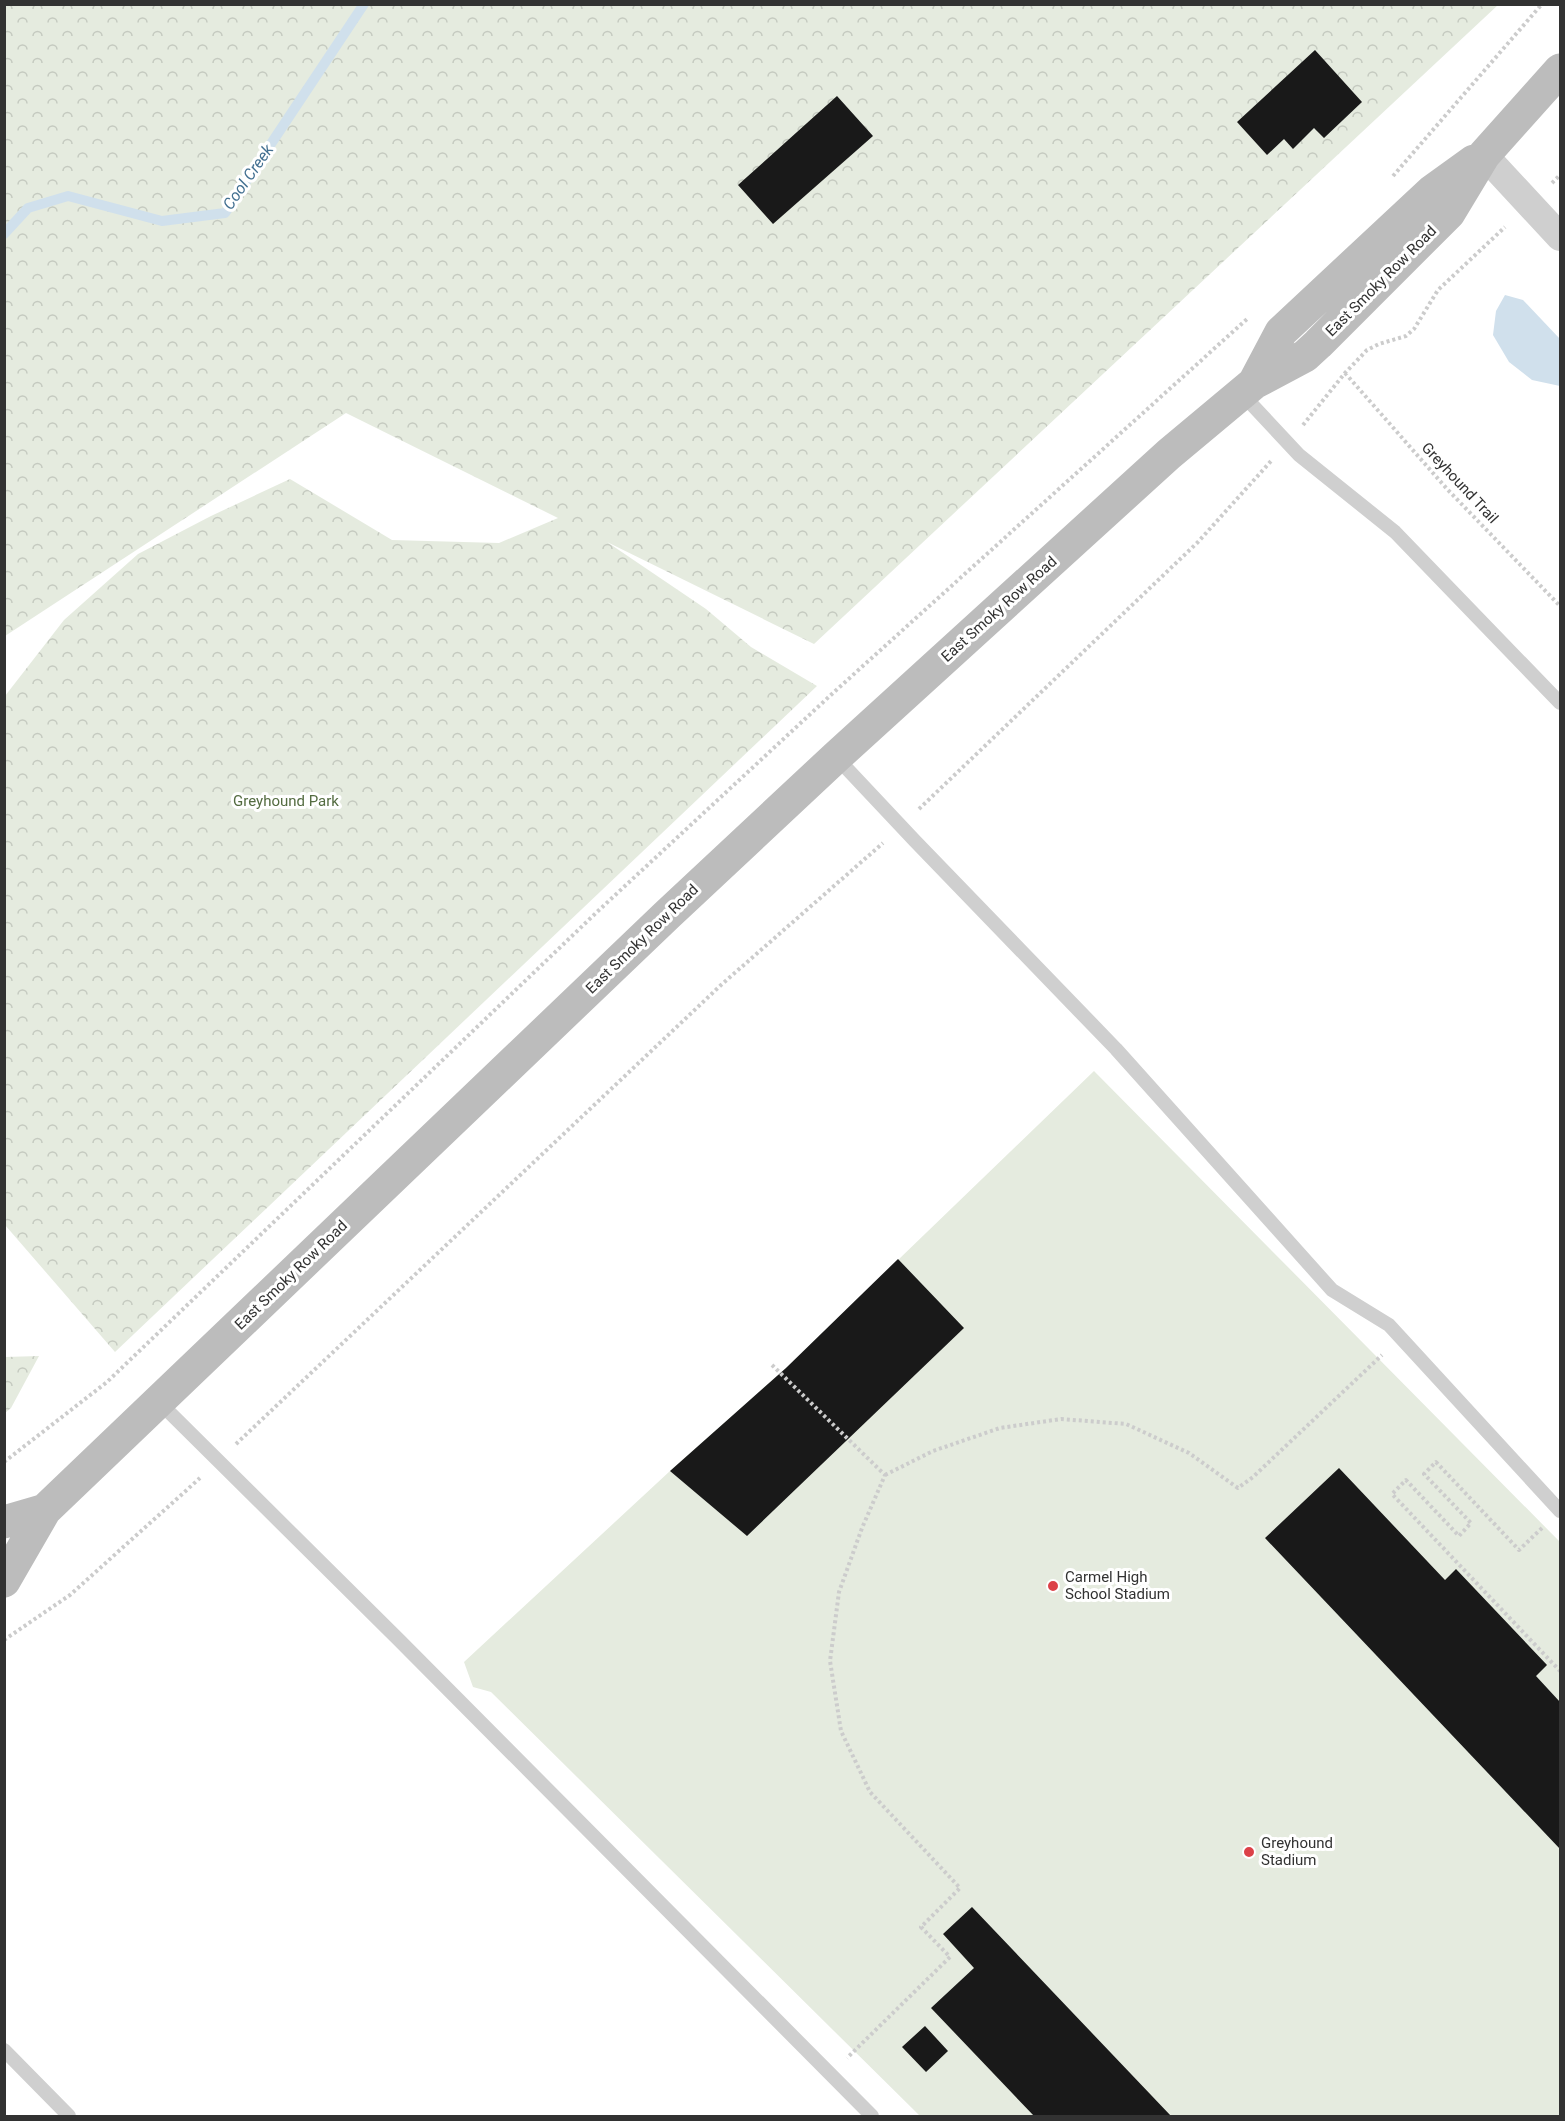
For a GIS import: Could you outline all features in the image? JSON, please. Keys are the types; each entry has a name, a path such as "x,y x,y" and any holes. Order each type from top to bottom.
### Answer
{"street":[{"name":"East Smoky Row Road","path":"4,1581 45,1510 658,923 836,757 1169,454 1248,389 1305,356 1343,320 1449,213 1484,155 1560,70"},
{"path":"1484,155 1560,237"},
{"name":"East Smoky Row Road","path":"4,1522 45,1510"}],"lane":[{"path":"1248,389 1299,455 1395,532 1560,703"},
{"path":"836,757 1116,1049 1332,1290 1389,1325 1560,1511"},
{"path":"159,1402 872,2116"},
{"path":"4,2050 69,2116"}],"path":[{"path":"1387,183 1542,4"},
{"path":"1323,403 1345,373 1367,350 1406,336 1414,329 1438,290 1484,246"},
{"path":"4,1462 107,1382 598,911 833,693 1249,318"},
{"name":"Greyhound Trail","path":"1345,373 1448,490 1560,606"},
{"path":"935,793 1198,542 1267,465"},
{"path":"248,1433 722,985 882,844"},
{"path":"830,2074 950,1957 921,1927 960,1888 870,1792 841,1731 830,1660 839,1592 862,1528 885,1475 933,1451 1000,1428 1060,1419 1126,1424 1189,1453 1238,1488 1253,1477 1385,1352"},
{"path":"772,1365 885,1475"},
{"path":"1519,1550 1436,1462 1424,1474 1472,1523 1459,1536 1406,1480 1392,1494 1560,1671"},
{"path":"4,1640 70,1595 189,1489"}],"green space":[{"name":"Greyhound Park","path":"5,5 1498,5 814,644 607,542 706,609 751,647 817,686 115,1352 5,1225 5,696 64,620 138,554 290,479 392,540 499,543 558,518 346,413 5,636"},
{"name":"Carmel High School Stadium","path":"1094,1071 1560,1542 1560,2116 920,2116 491,1692 473,1687 464,1662 670,1471 786,1368"},
{"path":"39,1356 11,1408 5,1413 5,1357"}],"water":[{"path":"1505,295 1523,300 1560,339 1560,386 1532,380 1509,362 1493,335 1496,311"}],"building":[{"path":"1315,50 1362,102 1324,138 1314,128 1293,149 1284,139 1267,155 1237,122"},
{"path":"837,96 873,136 773,224 738,185"},
{"path":"898,1259 964,1328 747,1536 670,1471 786,1368"},
{"path":"1339,1468 1445,1580 1456,1569 1547,1665 1536,1676 1560,1702 1560,1849 1265,1538"},
{"path":"972,1907 1171,2116 1034,2116 931,2008 974,1968 943,1934"},
{"path":"925,2026 948,2051 926,2072 902,2047"}],"waterway":[{"name":"Cool Creek","path":"4,234 28,208 68,196 162,221 225,213 364,4"}],"place":[{"name":"Carmel High School Stadium","path":"1053,1586"},
{"name":"Greyhound Stadium","path":"1249,1852"}]}
